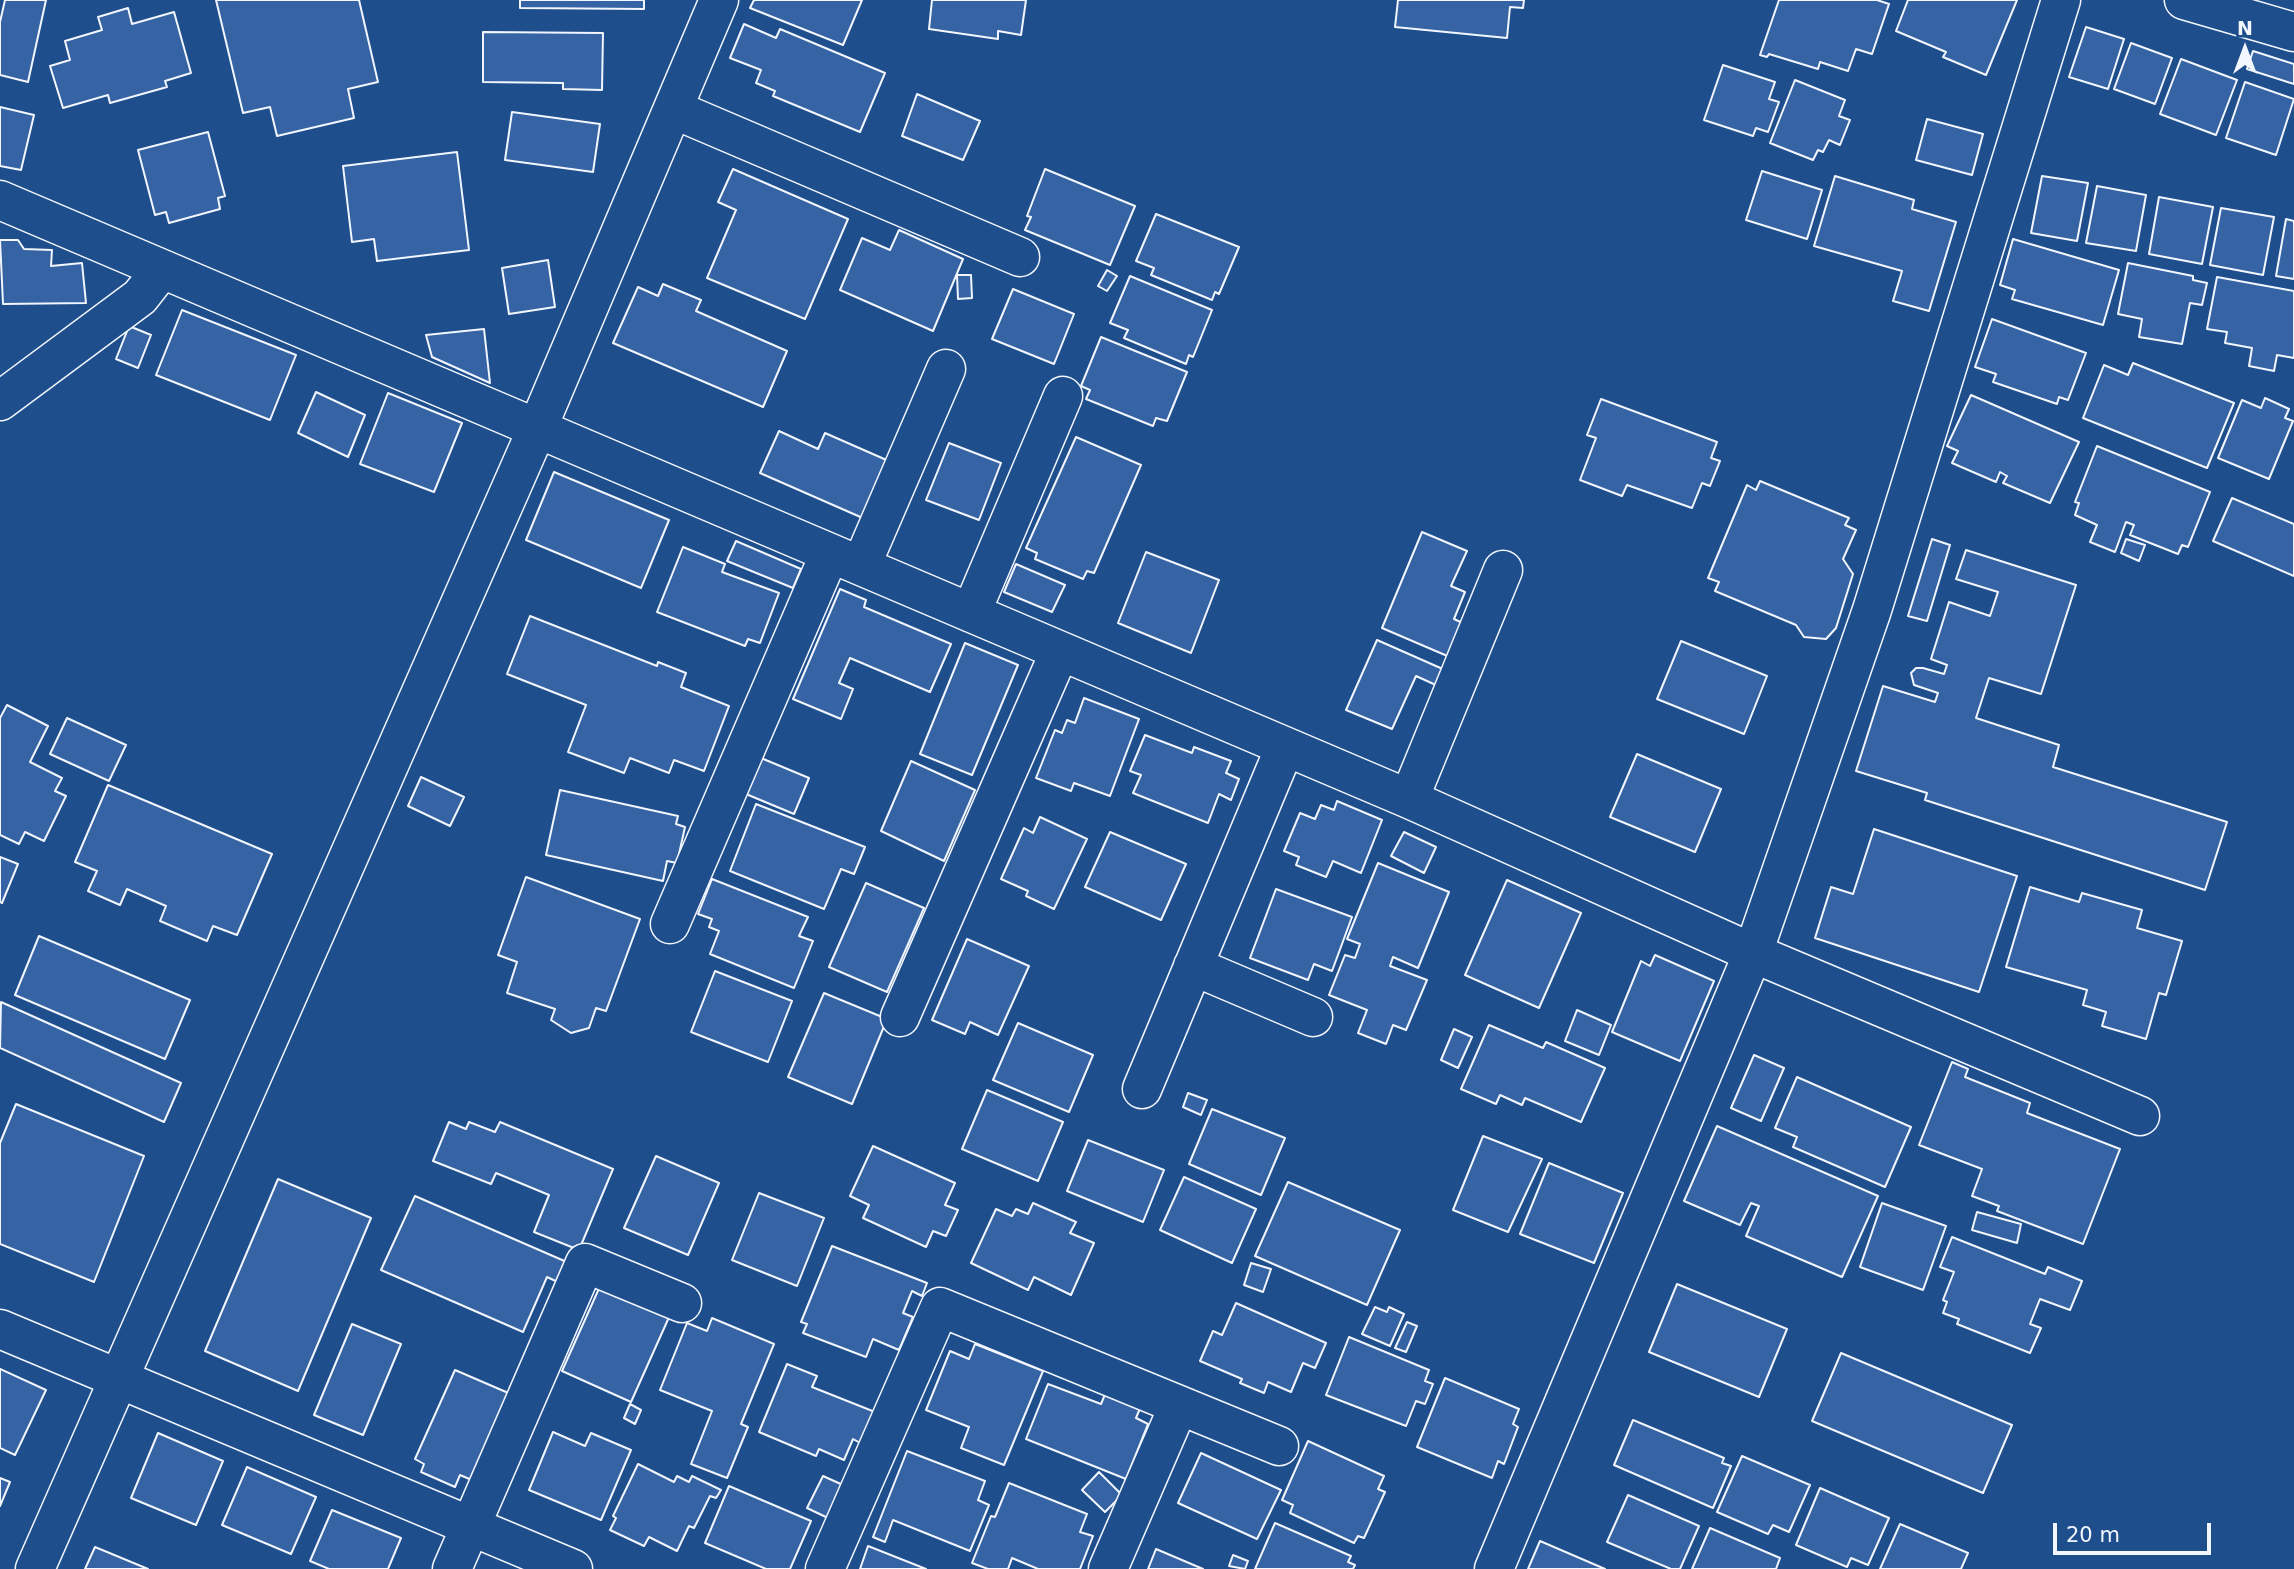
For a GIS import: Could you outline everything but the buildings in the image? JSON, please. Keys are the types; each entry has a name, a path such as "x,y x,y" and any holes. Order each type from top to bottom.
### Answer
{"street":[{"path":"36,1569 537,429 719,0"},
{"path":"1494,1569 1753,953 1872,610 2061,0"},
{"path":"2184,0 2294,32"},
{"path":"673,108 1020,257"},
{"path":"0,200 1409,799 1753,953 2140,1116"},
{"path":"0,401 140,297 162,269"},
{"path":"670,924 845,560 946,369"},
{"path":"971,613 1063,396"},
{"path":"1409,799 1503,570"},
{"path":"900,1017 1060,651"},
{"path":"1142,1089 1285,747"},
{"path":"1193,966 1313,1017"},
{"path":"452,1569 585,1264 682,1303"},
{"path":"825,1569 940,1307 1279,1446"},
{"path":"0,1329 120,1382 573,1569"},
{"path":"1108,1569 1179,1405"}]}
